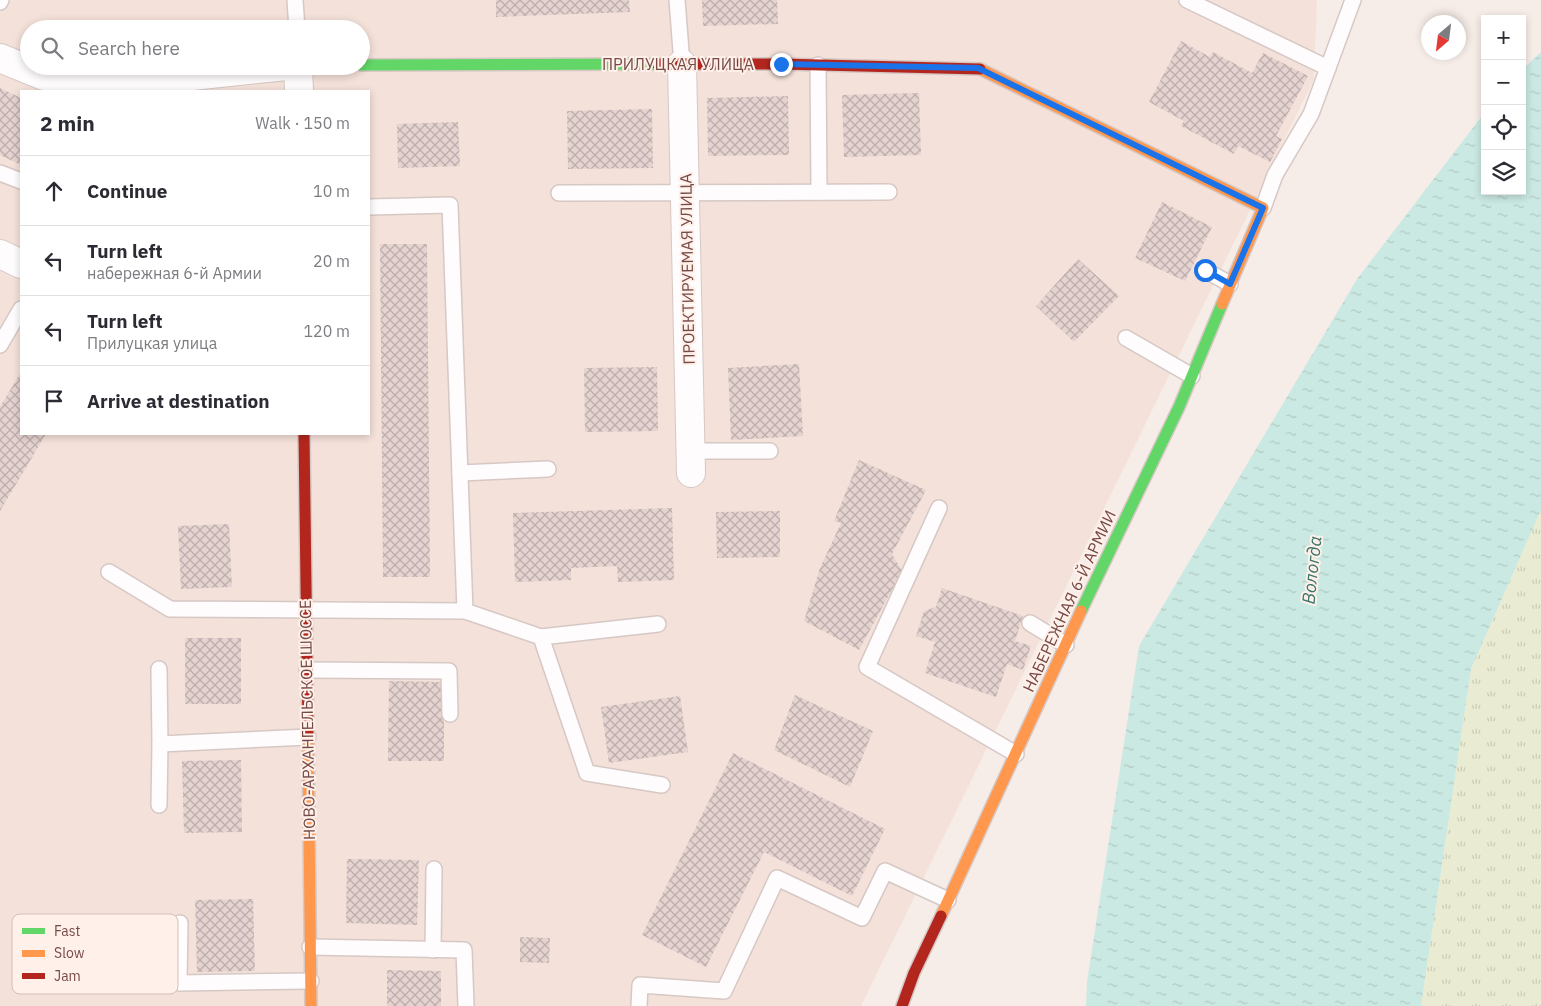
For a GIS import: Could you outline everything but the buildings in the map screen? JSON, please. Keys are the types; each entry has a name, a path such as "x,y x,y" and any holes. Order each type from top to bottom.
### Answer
{"street":[{"path":"0,58 20,66"},
{"name":"ПРИЛУЦКАЯ УЛИЦА","path":"370,65 682,64 978,68 1263,208"},
{"name":"ПРОЕКТИРУЕМАЯ УЛИЦА","path":"682,64 691,462"},
{"path":"42,75 108,85 202,75"},
{"path":"298,75 298,90"},
{"name":"НАБЕРЕЖНАЯ 6-Й АРМИИ","path":"902,1006 914,973 1179,407 1263,208"},
{"path":"0,254 20,264"},
{"name":"НОВО-АРХАНГЕЛЬСКОЕ ШОССЕ","path":"304,435 311,1006"}],"lane":[{"path":"296,0 297,20"},
{"path":"678,0 682,64"},
{"path":"1187,0 1328,68"},
{"path":"1263,208 1275,175 1311,114 1353,0"},
{"path":"818,65 819,192"},
{"path":"0,173 20,181"},
{"path":"559,193 889,192"},
{"path":"370,207 450,204 465,611"},
{"path":"1205,270 1230,284"},
{"path":"0,345 20,311"},
{"path":"1126,338 1192,376"},
{"path":"691,462 770,451"},
{"path":"460,473 548,469"},
{"path":"939,508 866,667 1016,754"},
{"path":"109,572 170,609 465,611 541,636 658,624"},
{"path":"1030,623 1066,645"},
{"path":"541,636 587,773 662,785"},
{"path":"158,669 159,806"},
{"path":"307,670 449,671 450,714"},
{"path":"160,744 308,737"},
{"path":"433,950 434,869"},
{"path":"639,1006 640,984 724,991 777,878 862,918 885,871 948,900"},
{"path":"180,922 179,983 311,981"},
{"path":"310,947 464,950 466,1006"}],"shaded area":[{"path":"0,0 1317,0 1314,79 861,1006 0,1006"}],"green space":[{"path":"1541,510 1541,1006 1421,1006 1471,669"}],"water":[{"name":"Вологда","path":"1541,52 1541,510 1471,669 1421,1006 1086,1006 1087,982 1139,646 1357,279 1481,117 1481,195 1526,195 1526,66"}],"traffic: fast":[{"path":"370,65 657,64"},
{"path":"1081,611 1179,407 1222,304"}],"traffic: slow":[{"path":"980,69 1263,208 1222,304"},
{"path":"941,916 1081,611"},
{"path":"308,734 311,1006"}],"traffic: jam":[{"path":"657,64 781,64 980,69"},
{"path":"304,435 308,734"},
{"path":"902,1006 914,973 941,916"}],"route":[{"path":"781,64 978,68 1263,208 1230,284 1205,270"}]}
